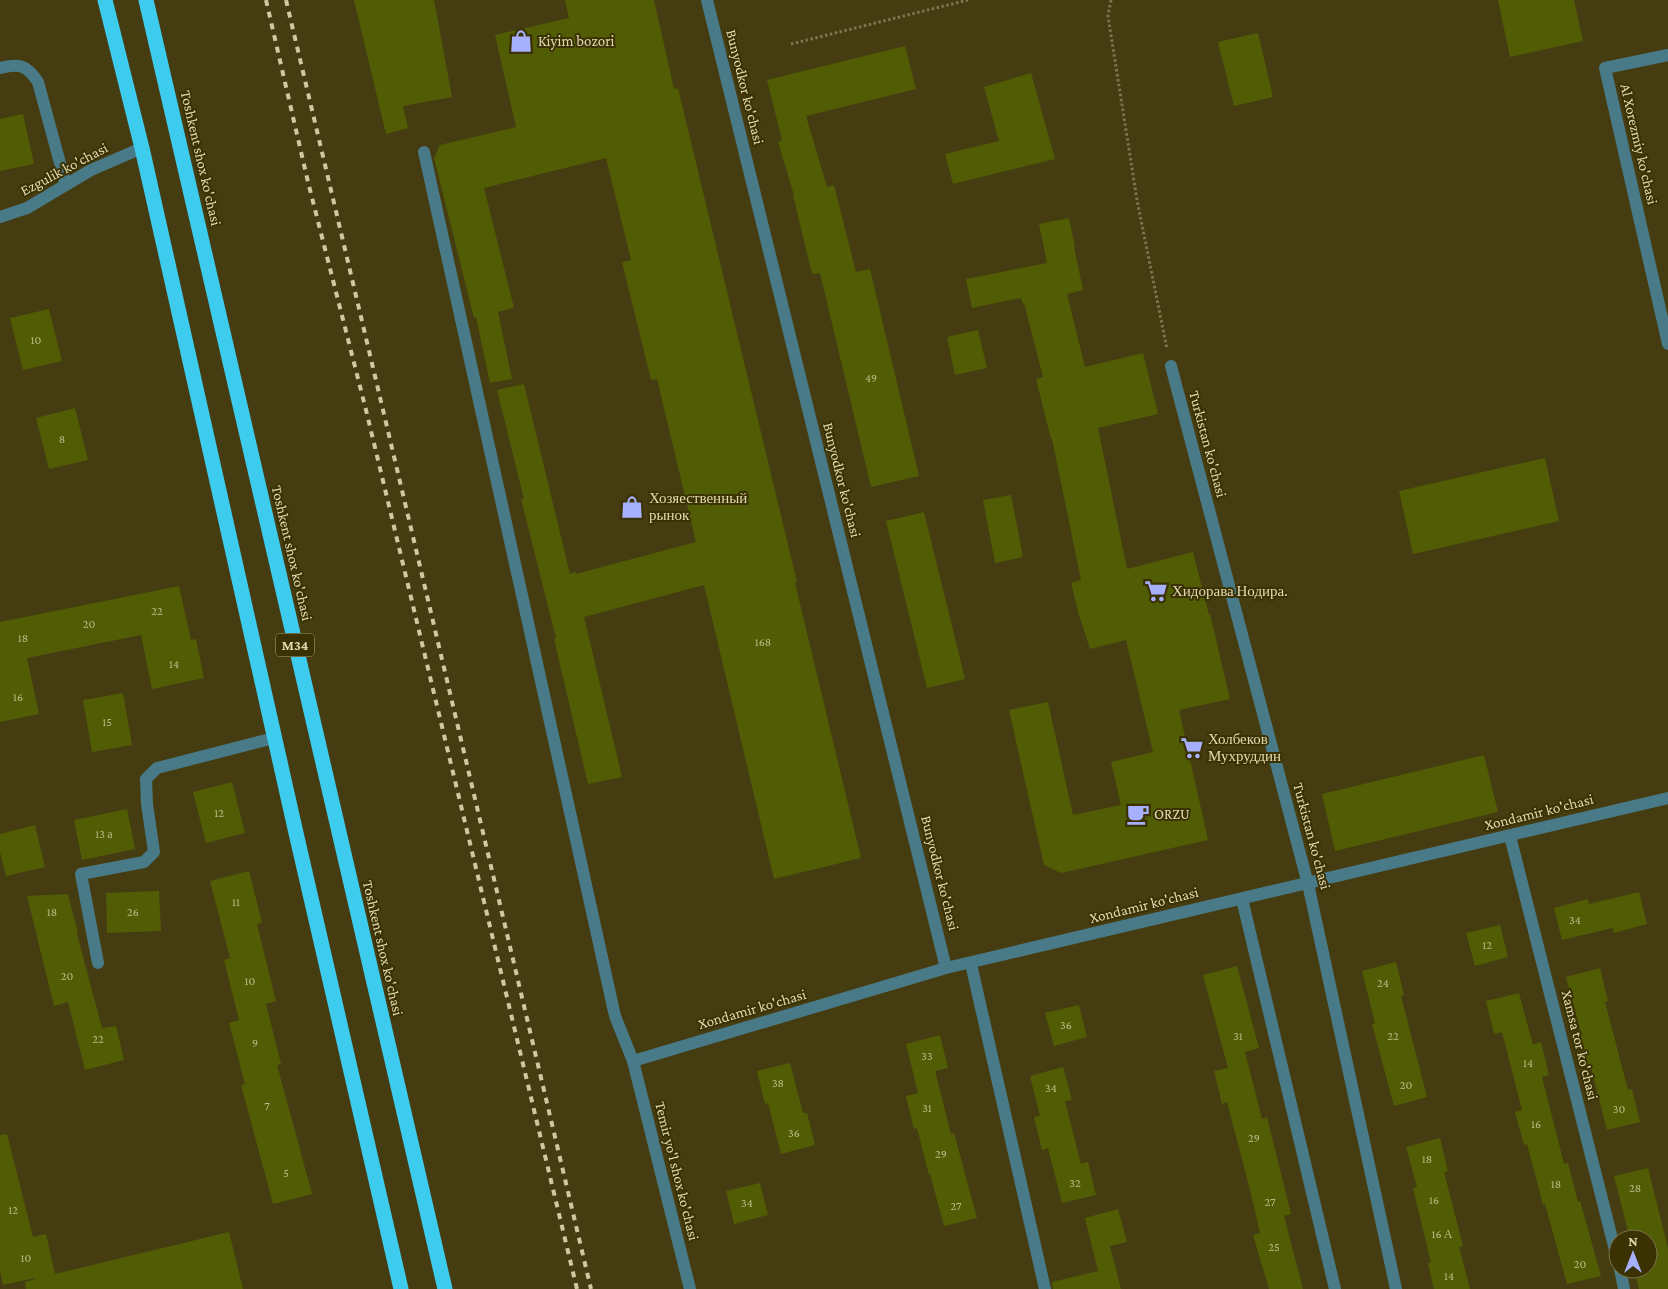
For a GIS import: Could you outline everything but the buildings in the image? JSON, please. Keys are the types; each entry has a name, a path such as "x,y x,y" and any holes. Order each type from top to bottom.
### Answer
{"highway":[{"name":"M34","path":"105,0 142,148 274,738 401,1289"},
{"name":"Toshkent shox ko'chasi","path":"146,0 445,1289"}],"street":[{"name":"Bunyodkor ko'chasi","path":"707,0 946,968"},
{"name":"Al Xorezmiy ko'chasi","path":"1668,54 1605,68 1668,344"},
{"path":"0,68 15,64 30,70 38,82 66,185"},
{"name":"Ezgulik ko'chasi","path":"0,217 27,208 90,170 142,148"},
{"name":"Temir yo'l shox ko'chasi","path":"424,152 615,1016 633,1061 690,1289"},
{"name":"Turkistan ko'chasi","path":"1171,366 1308,884 1396,1289"},
{"path":"98,963 81,874 144,862 154,852 147,804 146,779 158,768 274,738"},
{"name":"Xondamir ko'chasi","path":"633,1061 946,968 972,964 1242,898 1668,798"},
{"name":"Xamsa tor ko'chasi","path":"1510,836 1610,1229"},
{"path":"1242,898 1335,1289"},
{"path":"972,964 1045,1289"}],"path":[{"path":"791,44 968,0"},
{"path":"1111,0 1108,16 1135,190 1171,366"}],"railway":[{"path":"266,0 308,182 366,410 577,1289"},
{"path":"286,0 591,1289"}],"place":[{"name":"Kiyim bozori","path":"521,41"},
{"name":"Хозяественный рынок","path":"632,507"},
{"name":"Хидорава Нодира.","path":"1156,591"},
{"name":"Холбеков Мухруддин","path":"1192,748"},
{"name":"ORZU","path":"1138,814"}]}
